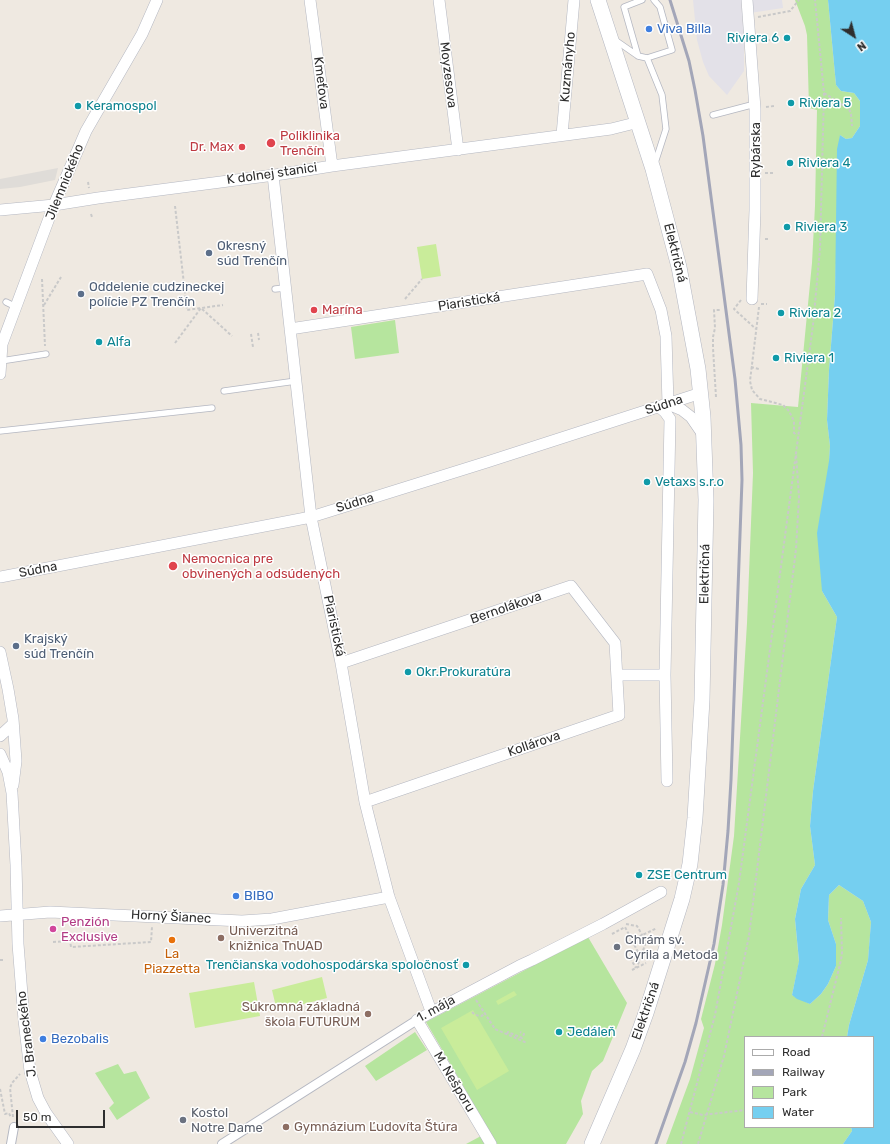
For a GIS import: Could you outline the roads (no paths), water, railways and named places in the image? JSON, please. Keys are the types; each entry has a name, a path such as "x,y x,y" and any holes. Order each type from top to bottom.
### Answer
{"main road":[{"name":"Električná","path":"592,1144 633,1049 646,1013 682,899 690,864 702,700 706,500 704,436 708,397 695,347 683,283 653,169 639,122 598,0"}],"street":[{"name":"Jilemnického","path":"0,374 1,344 54,205 86,131 142,34 157,0"},
{"name":"Kmeťova","path":"310,0 332,166"},
{"name":"Moyzesova","path":"439,0 458,150"},
{"name":"Kuzmányho","path":"562,135 574,0"},
{"name":"Rybárska","path":"747,0 755,104 756,173 747,299"},
{"name":"K dolnej stanici","path":"0,210 54,205 611,129 639,122"},
{"name":"Piaristická","path":"273,175 280,289 290,329 311,517 341,663 365,802 389,897"},
{"name":"Piaristická","path":"290,329 647,274 661,310 666,336 664,405"},
{"name":"Súdna","path":"0,577 311,517 664,405 708,397"},
{"path":"664,405 682,410 691,417 704,436"},
{"path":"664,405 670,419 665,675 667,781"},
{"name":"Bernolákova","path":"341,663 571,586 615,643 617,675"},
{"path":"0,652 8,689 13,724 16,761 12,793"},
{"path":"617,675 665,675"},
{"name":"Kollárova","path":"365,802 619,715 617,675"},
{"path":"0,736 13,724"},
{"path":"0,754 8,772 12,793"},
{"name":"J. Braneckého","path":"12,793 16,865 16,914 24,1020 30,1071 35,1090 46,1113 68,1144"},
{"name":"1. mája","path":"222,1144 431,1011 603,924 661,892"},
{"path":"389,897 431,1011"},
{"name":"Horný Šianec","path":"0,916 50,912 242,921 272,919 389,897"},
{"name":"M. Nešporu","path":"417,1020 490,1144"},
{"path":"11,1144 14,1127"}],"lane":[{"path":"638,56 624,7 642,0"},
{"path":"610,36 638,56 647,58 672,50 660,7 654,0"},
{"path":"647,58 662,95 666,129 653,169"},
{"path":"713,115 755,104"},
{"path":"6,302 16,307"},
{"path":"1,361 46,354"},
{"path":"224,391 296,381"},
{"path":"0,431 212,408"}],"water":[{"path":"828,0 890,0 890,1144 843,1144 852,1131 851,1128 874,1128 874,1036 847,1036 868,960 871,922 863,901 839,885 829,895 828,920 836,944 836,966 828,984 821,994 810,1004 797,999 792,995 799,961 795,919 801,889 815,865 810,826 813,791 837,617 822,591 817,533 829,461 830,446 827,420 835,295 837,149 840,135 846,139 852,138 860,126 860,101 854,93 841,91 836,85"}],"railway":[{"path":"656,1144 685,1062 696,1023 714,944 723,885 731,780 742,480 741,445 735,379 703,136 689,61 670,0"}],"place":[{"name":"Viva Billa","path":"649,29"},
{"name":"Riviera 6","path":"787,38"},
{"name":"Riviera 5","path":"791,103"},
{"name":"Keramospol","path":"78,106"},
{"name":"Poliklinika Trenčín","path":"271,143"},
{"name":"Dr. Max","path":"242,147"},
{"name":"Riviera 4","path":"790,163"},
{"name":"Riviera 3","path":"787,227"},
{"name":"Okresný súd Trenčín","path":"209,253"},
{"name":"Oddelenie cudzineckej polície PZ Trenčín","path":"81,294"},
{"name":"Marína","path":"314,310"},
{"name":"Riviera 2","path":"781,313"},
{"name":"Alfa","path":"99,342"},
{"name":"Riviera 1","path":"776,358"},
{"name":"Vetaxs s.r.o","path":"647,482"},
{"name":"Nemocnica pre obvinených a odsúdených","path":"173,566"},
{"name":"Krajský súd Trenčín","path":"16,646"},
{"name":"Okr.Prokuratúra","path":"408,672"},
{"name":"ZSE Centrum","path":"639,875"},
{"name":"BIBO","path":"236,896"},
{"name":"Penzión Exclusive","path":"53,929"},
{"name":"Univerzitná knižnica TnUAD","path":"221,938"},
{"name":"La Piazzetta","path":"172,940"},
{"name":"Chrám sv. Cyrila a Metoda","path":"617,947"},
{"name":"Trenčianska vodohospodárska spoločnosť","path":"466,965"},
{"name":"Súkromná základná škola FUTURUM","path":"368,1014"},
{"name":"Jedáleň","path":"559,1032"},
{"name":"Bezobalis","path":"43,1039"},
{"name":"Kostol Notre Dame","path":"183,1120"},
{"name":"Gymnázium Ľudovíta Štúra","path":"286,1127"}]}
